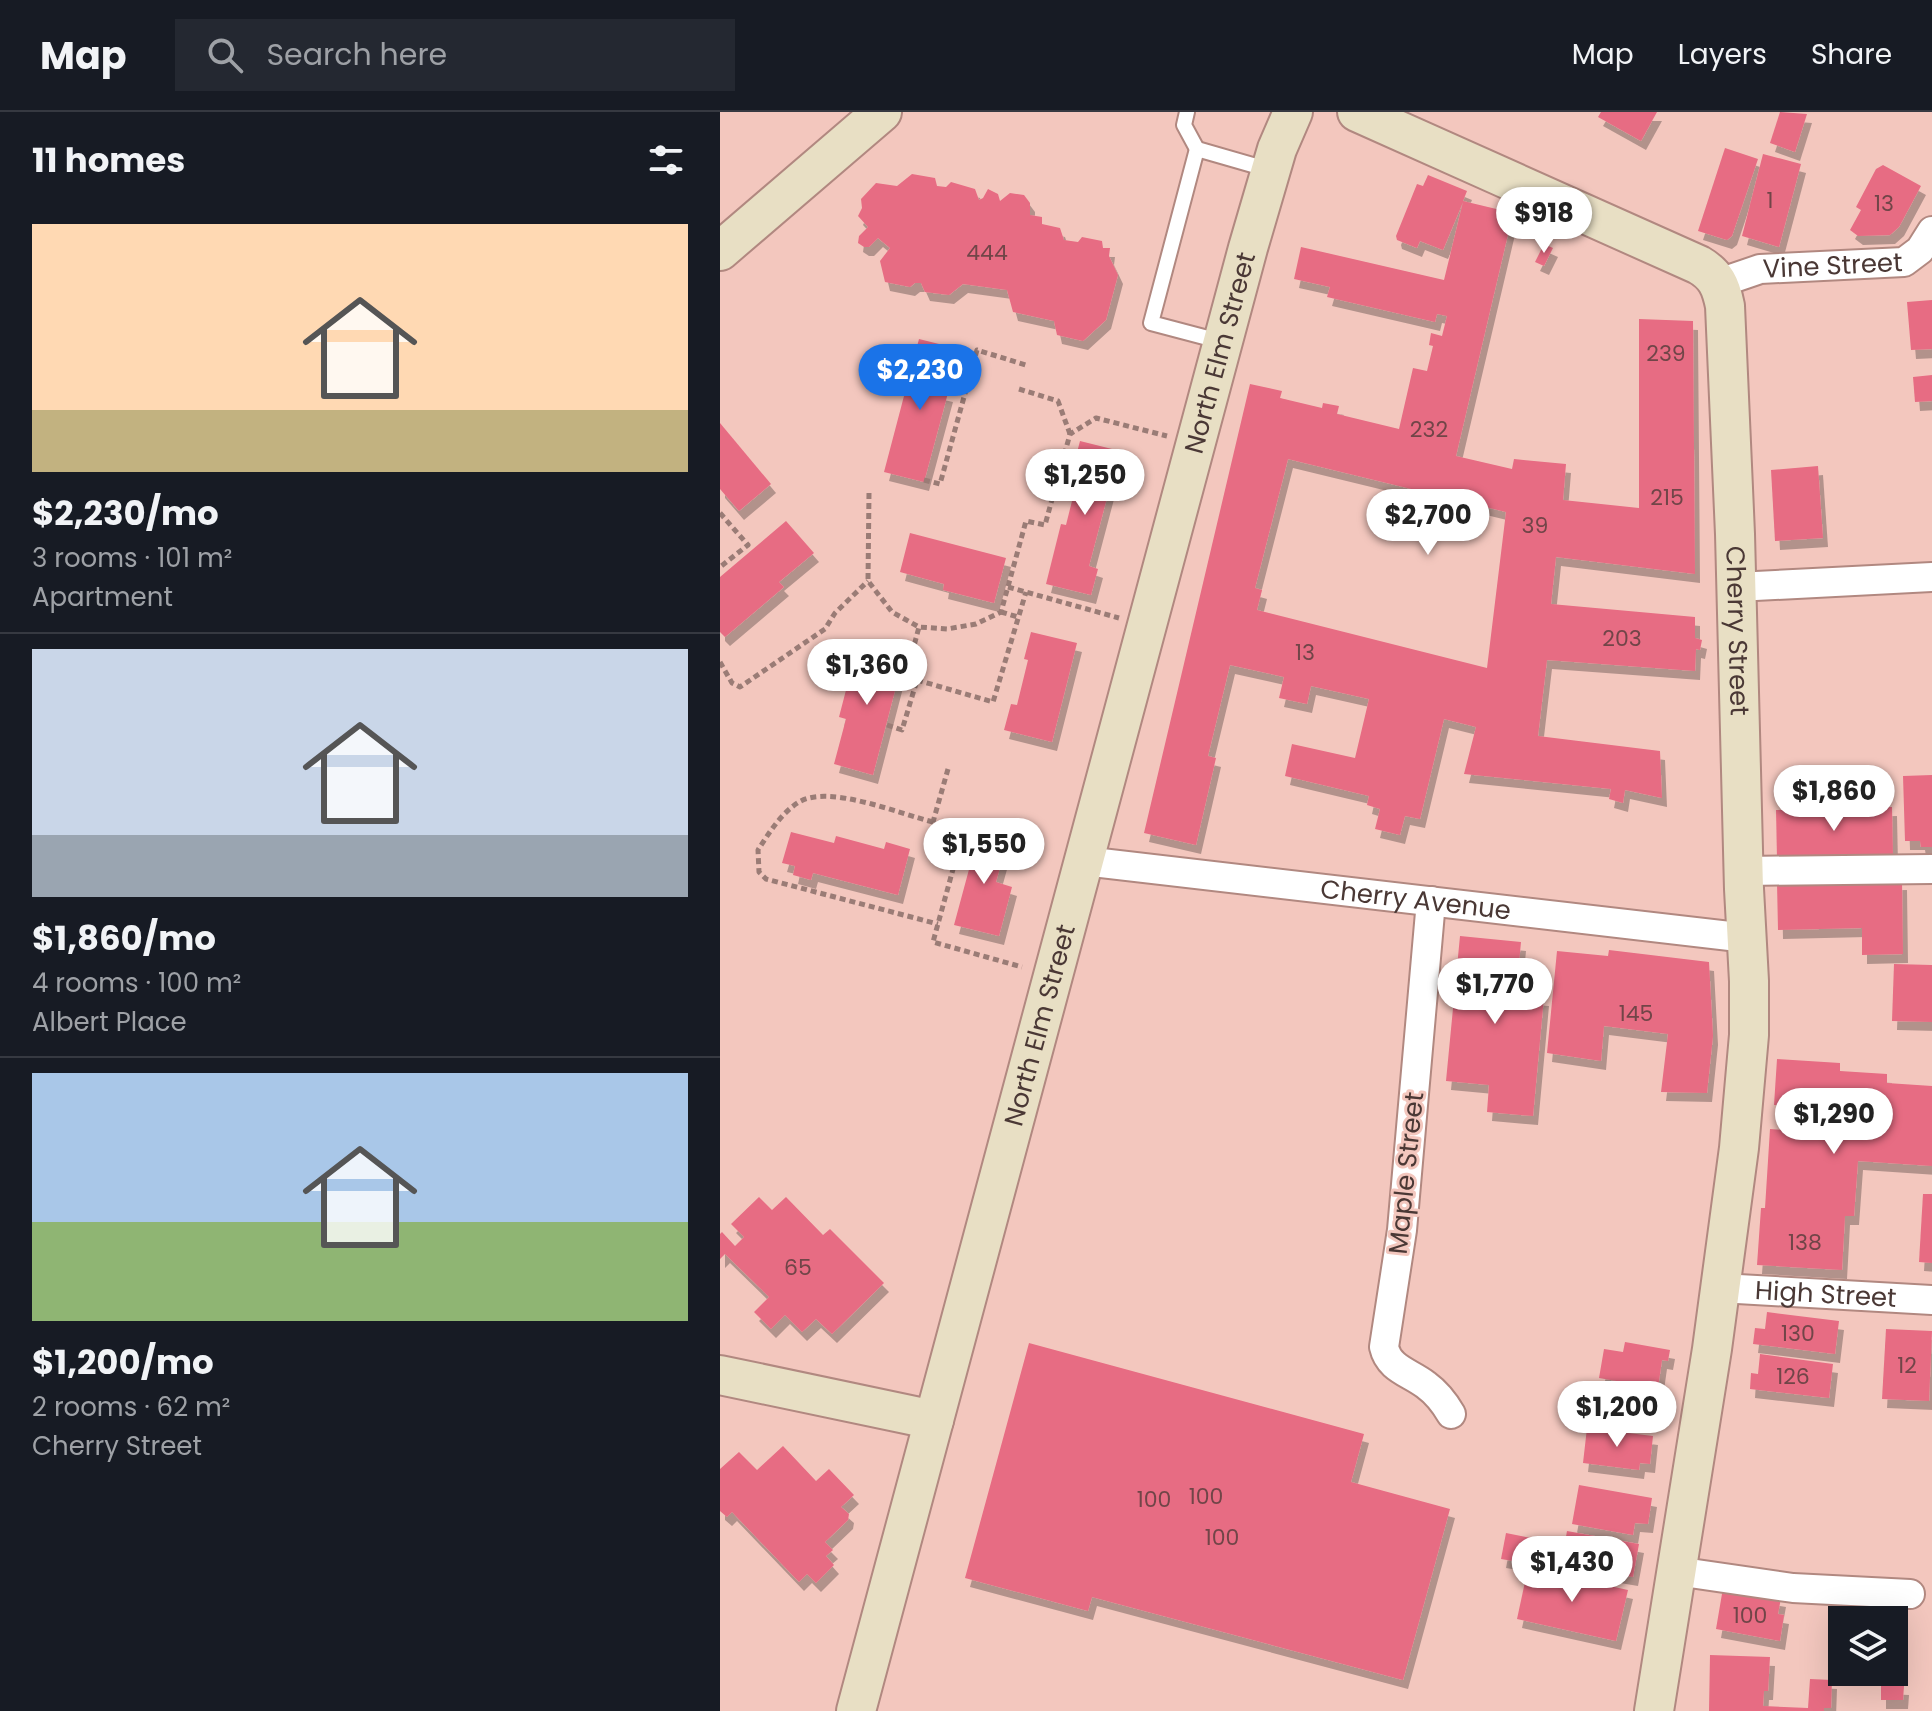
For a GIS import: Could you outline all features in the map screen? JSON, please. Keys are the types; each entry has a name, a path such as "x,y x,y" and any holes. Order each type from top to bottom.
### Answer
{"main road":[{"path":"720,251 882,112"},
{"name":"North Elm Street","path":"856,1711 1223,342 1280,140 1293,112"},
{"path":"1357,112 1699,265 1710,271 1719,283"},
{"name":"Cherry Street","path":"1654,1711 1720,1288 1747,1070 1750,1006 1725,306 1719,283"},
{"path":"720,1375 934,1420"}],"street":[{"name":"Vine Street","path":"1719,283 1760,269 1904,262 1920,250 1932,231"},
{"path":"1736,587 1932,577"},
{"name":"Cherry Avenue","path":"1084,861 1747,938"},
{"path":"1744,871 1932,869"},
{"name":"Maple Street","path":"1431,901 1402,1230 1384,1347 1392,1363 1430,1388 1451,1414"},
{"name":"High Street","path":"1720,1288 1932,1300"},
{"path":"1676,1571 1793,1588 1910,1594"}],"lane":[{"path":"1187,112 1184,125 1197,149 1151,323 1223,342"},
{"path":"1197,149 1271,170"}],"path":[{"path":"924,480 940,484 977,350 1026,365"},
{"path":"1001,612 1026,521 1045,525 1070,434 1058,401 1019,389"},
{"path":"1070,434 1096,418 1196,443"},
{"path":"869,493 868,581 892,612 919,627 947,629 976,624 1001,612 1018,617"},
{"path":"720,513 748,545 720,567"},
{"path":"720,662 732,683 740,687 825,629 835,613 868,581"},
{"path":"1008,587 1147,626"},
{"path":"919,627 907,672 917,680 993,702 1026,592"},
{"path":"887,725 902,730 917,680"},
{"path":"933,822 948,769"},
{"path":"938,924 766,879 759,872 758,850 786,811 802,800 831,795 933,822 958,851 938,924 933,942 1054,976"}],"building":[{"path":"1601,112 1657,112 1641,141 1598,117"},
{"path":"1780,112 1807,114 1795,152 1770,143"},
{"path":"1725,148 1758,159 1732,236 1727,240 1698,231"},
{"path":"1763,154 1801,164 1779,247 1742,236"},
{"path":"1883,165 1921,186 1899,227 1890,235 1858,236 1850,230 1861,210 1856,207 1876,169"},
{"path":"912,174 935,178 937,186 946,187 951,182 975,189 979,200 988,189 998,194 1000,201 1010,193 1024,195 1030,203 1030,215 1042,217 1042,224 1060,228 1064,240 1078,242 1082,237 1102,241 1103,248 1110,248 1109,256 1118,275 1106,320 1083,341 1057,335 1054,321 1013,312 1007,290 963,284 949,295 925,292 921,283 910,287 885,282 880,261 890,248 878,238 869,247 858,243 859,236 868,227 858,216 862,208 861,199 876,183 897,186"},
{"path":"1428,175 1467,191 1463,201 1513,213 1456,456 1512,469 1514,459 1566,464 1563,500 1639,508 1639,319 1693,321 1695,574 1556,557 1551,604 1695,617 1695,638 1702,640 1700,650 1696,649 1695,671 1547,660 1538,736 1660,751 1662,798 1625,790 1623,803 1609,799 1611,789 1464,774 1476,727 1444,719 1420,819 1405,816 1400,835 1375,829 1380,809 1367,805 1369,796 1285,776 1292,744 1355,758 1369,699 1311,686 1307,704 1279,698 1284,677 1230,665 1208,756 1216,758 1196,845 1144,833 1250,384 1282,391 1280,398 1322,408 1323,403 1339,406 1337,414 1399,429 1413,368 1427,371 1433,346 1429,345 1431,333 1442,336 1447,316 1437,314 1435,322 1327,297 1330,287 1294,279 1301,247 1444,280 1463,202 1443,250 1420,241 1417,248 1397,240 1396,236 1417,184 1423,186","holes":["1288,459 1506,512 1487,668 1257,610 1262,590 1255,588"]},
{"path":"1544,244 1553,248 1544,266 1535,262"},
{"path":"1932,300 1932,349 1911,350 1907,302"},
{"path":"919,339 951,347 948,360 955,362 950,380 942,378 939,391 948,393 924,482 884,472"},
{"path":"1932,375 1932,401 1915,402 1913,377"},
{"path":"720,423 771,484 739,511 720,489"},
{"path":"1080,441 1128,453 1121,481 1112,479 1089,566 1098,569 1091,595 1046,584 1061,524 1066,525 1072,501 1066,499 1070,480 1078,482 1081,470 1073,468"},
{"path":"1818,466 1823,538 1775,541 1771,470"},
{"path":"786,521 814,553 779,582 784,587 725,637 720,632 720,577"},
{"path":"910,533 1006,558 994,603 943,590 944,584 900,572"},
{"path":"1031,632 1077,643 1052,742 1004,730 1011,704 1017,705"},
{"path":"858,644 904,656 873,775 834,764 846,719 839,717"},
{"path":"1932,775 1932,847 1921,847 1920,841 1905,841 1903,776"},
{"path":"1892,807 1893,856 1777,859 1776,810"},
{"path":"977,830 1008,839 996,882 1012,887 999,936 954,925 971,862 963,859 967,844 973,846"},
{"path":"791,832 834,843 836,836 884,849 886,842 910,849 898,895 813,873 811,880 793,875 795,866 782,863"},
{"path":"1902,881 1903,954 1862,955 1862,928 1778,930 1777,883"},
{"path":"1460,936 1521,942 1516,995 1544,997 1533,1116 1487,1112 1489,1085 1446,1081"},
{"path":"1609,950 1709,962 1713,1036 1707,1093 1661,1092 1668,1034 1604,1026 1601,1061 1547,1053 1557,951 1608,956"},
{"path":"1894,964 1932,965 1932,1022 1892,1021"},
{"path":"1777,1059 1840,1063 1840,1071 1887,1074 1887,1083 1932,1086 1932,1166 1858,1161 1854,1216 1845,1216 1842,1270 1757,1265 1761,1208 1765,1208 1770,1129 1815,1132 1816,1108 1774,1105"},
{"path":"1923,1194 1932,1194 1932,1263 1919,1262"},
{"path":"759,1197 772,1210 786,1197 823,1235 830,1229 884,1283 832,1334 816,1319 802,1332 785,1315 771,1329 754,1312 769,1297 725,1254 720,1259 720,1234 722,1232 735,1246 744,1237 731,1224"},
{"path":"1767,1312 1839,1321 1835,1354 1753,1344 1755,1328 1765,1329"},
{"path":"1886,1329 1932,1331 1929,1401 1882,1399"},
{"path":"1625,1342 1670,1350 1668,1361 1662,1360 1658,1388 1599,1378 1604,1349 1623,1352"},
{"path":"1029,1343 1364,1434 1351,1482 1450,1509 1403,1680 1092,1597 1088,1611 965,1578"},
{"path":"1760,1354 1833,1364 1829,1398 1750,1389 1751,1373 1758,1374"},
{"path":"1587,1428 1653,1436 1650,1464 1640,1463 1639,1470 1583,1463"},
{"path":"783,1446 816,1481 829,1469 854,1495 841,1507 849,1514 848,1520 825,1542 833,1550 826,1556 834,1565 816,1583 807,1574 799,1582 732,1512 727,1517 720,1511 720,1469 739,1452 757,1470"},
{"path":"1579,1485 1652,1498 1648,1524 1635,1523 1633,1535 1572,1524"},
{"path":"1567,1531 1639,1544 1633,1577 1561,1565"},
{"path":"1506,1533 1531,1538 1525,1563 1501,1559"},
{"path":"1528,1568 1628,1590 1616,1641 1517,1619"},
{"path":"1723,1588 1781,1598 1778,1614 1784,1615 1780,1641 1716,1629"},
{"path":"1852,1603 1878,1605 1878,1606 1852,1606"},
{"path":"1710,1655 1770,1657 1768,1691 1764,1691 1763,1706 1808,1708 1810,1679 1828,1680 1828,1686 1832,1686 1831,1708 1824,1708 1824,1711 1709,1711"},
{"path":"1881,1686 1904,1686 1903,1700 1881,1700"}]}
